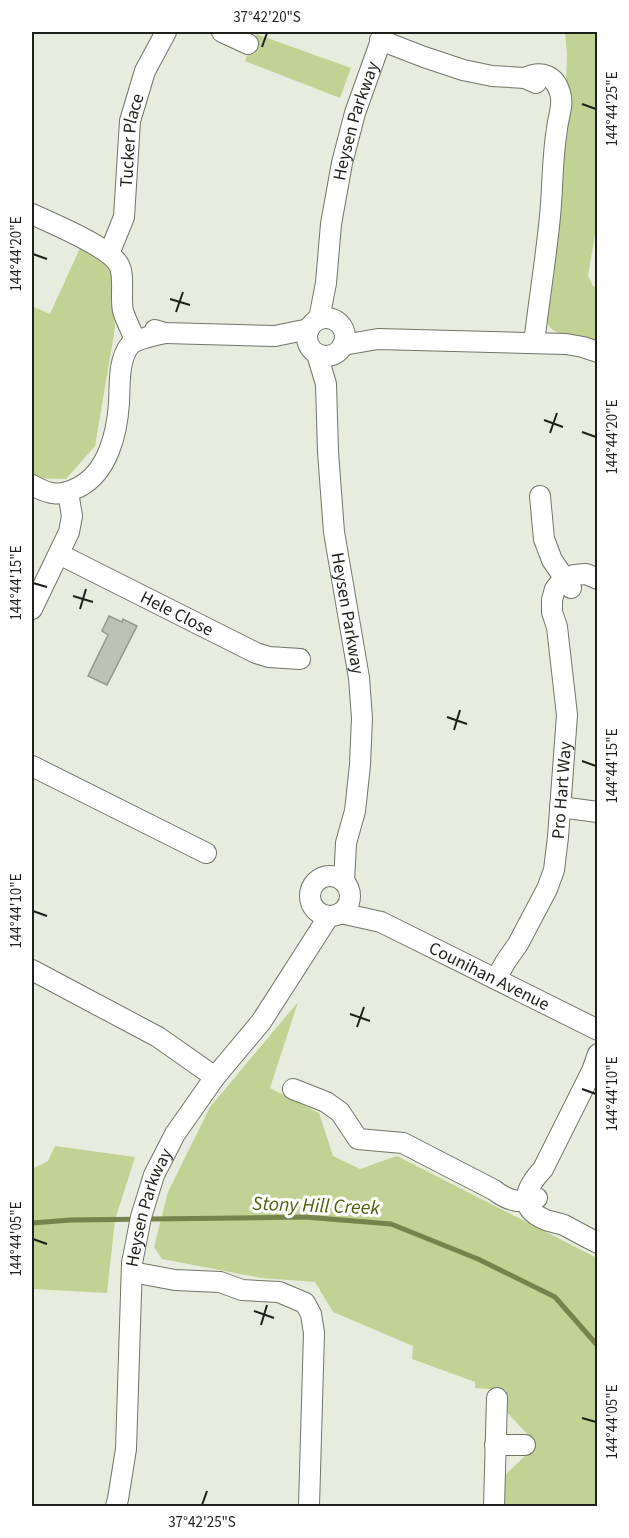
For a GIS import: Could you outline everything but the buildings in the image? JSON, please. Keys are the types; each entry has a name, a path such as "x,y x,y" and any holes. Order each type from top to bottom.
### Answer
{"street":[{"name":"Tucker Place","path":"109,254 124,217 130,121 145,71 166,32"},
{"path":"222,32 248,44"},
{"path":"382,36 424,57 463,70 492,76 525,78 548,90 552,99 556,129 550,218 534,344"},
{"name":"Heysen Parkway","path":"340,885 346,843 355,811 362,718 359,678 334,532 328,452 326,283 331,224 342,163 355,113 382,36"},
{"path":"32,214 87,241 119,263 122,273 123,313 133,335 124,356 120,374 119,405 114,435 105,460 95,476 82,486 58,494 46,492 32,485"},
{"path":"133,335 165,333 566,344 597,352"},
{"path":"32,609 69,532 72,516 68,492"},
{"path":"540,496 544,539 552,560 568,583 597,584"},
{"name":"Hele Close","path":"59,554 256,653 268,657 300,659"},
{"path":"568,583 574,574 586,574 597,579"},
{"name":"Pro Hart Way","path":"500,981 513,965 518,944 547,890 554,870 567,715 552,600 555,589 568,583"},
{"path":"32,766 206,853"},
{"path":"560,807 597,812"},
{"path":"315,883 340,885 347,905 328,912 310,894 315,883"},
{"name":"Counihan Avenue","path":"340,885 381,922"},
{"name":"Heysen Parkway","path":"116,1506 126,1449 131,1278 141,1217 154,1175 175,1134 212,1080 261,1022 314,941 328,912"},
{"name":"Counihan Avenue","path":"328,912 381,922 597,1030"},
{"path":"32,972 158,1037 197,1063 212,1080"},
{"path":"530,1198 596,1063"},
{"path":"293,1089 326,1102 340,1112 358,1139 403,1143 494,1190 530,1198 562,1224 597,1243"},
{"path":"131,1278 220,1282 242,1290 279,1292 305,1303 311,1314 314,1333 309,1506"},
{"path":"494,1506 497,1398"},
{"path":"495,1445 525,1445"}],"green space":[{"path":"565,32 597,32 598,217 588,276 593,286 597,288 597,343 553,330 546,316 562,197 567,54"},
{"path":"256,34 351,68 340,98 245,61"},
{"path":"80,248 111,262 115,328 95,446 66,479 33,478 32,306 50,314"},
{"path":"298,1002 270,1088 319,1113 333,1156 360,1169 397,1156 597,1258 597,1506 502,1506 503,1477 528,1453 529,1436 505,1410 506,1390 475,1388 475,1382 412,1359 413,1346 333,1312 315,1282 261,1278 162,1259 154,1247 168,1192 210,1107"},
{"path":"55,1146 135,1157 115,1220 107,1293 32,1289 32,1169 48,1161"}],"waterway":[{"name":"Stony Hill Creek","path":"32,1223 71,1220 305,1217 391,1224 478,1259 555,1297 598,1346"}]}
